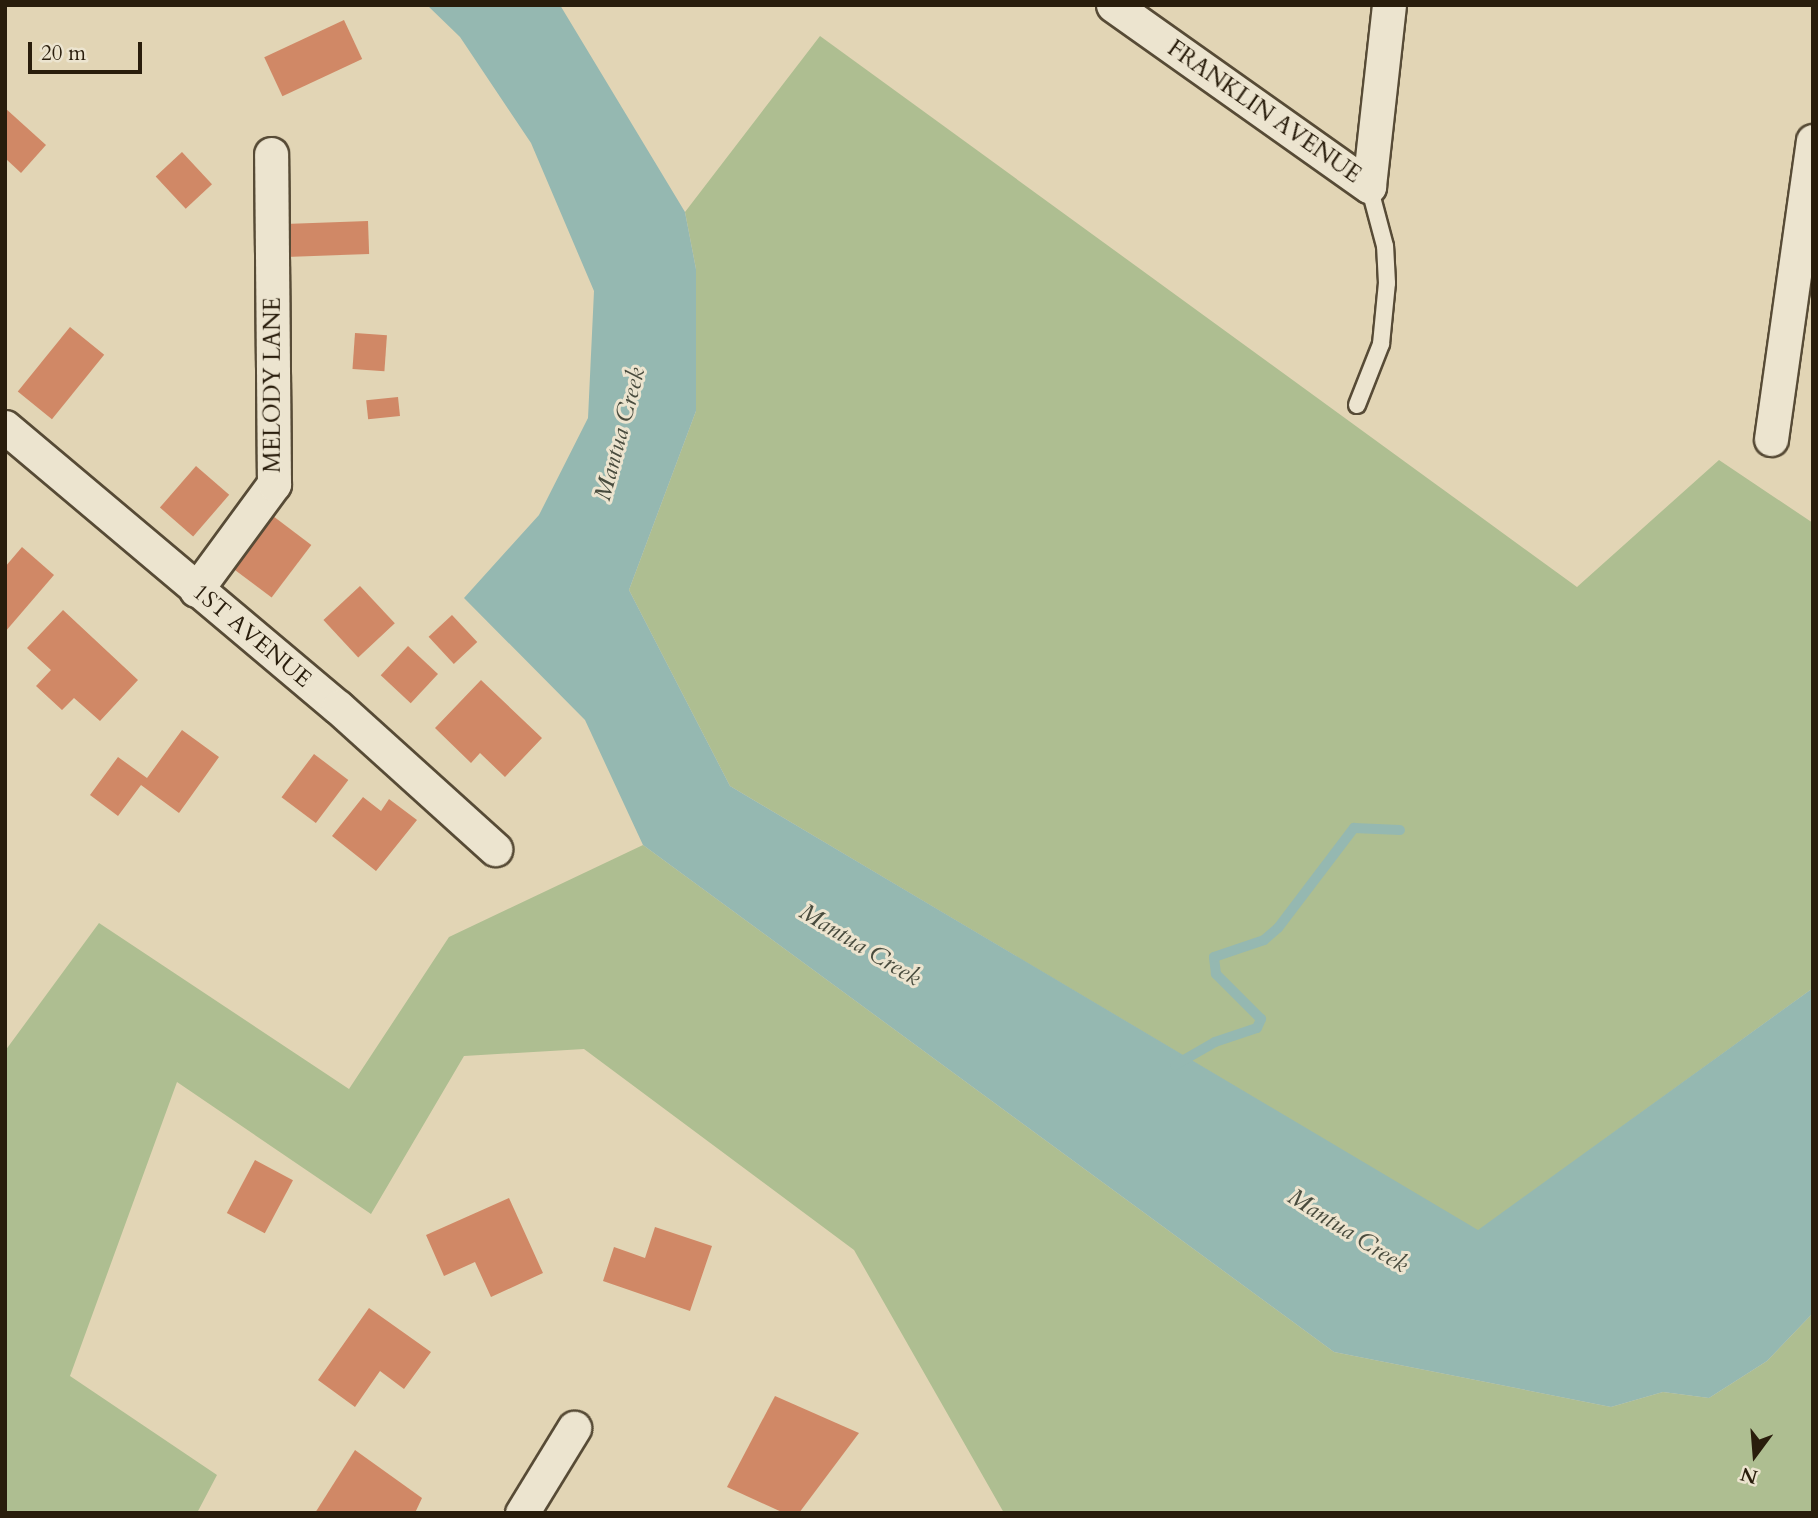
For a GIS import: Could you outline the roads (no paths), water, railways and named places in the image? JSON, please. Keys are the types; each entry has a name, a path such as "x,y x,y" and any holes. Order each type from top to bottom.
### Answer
{"street":[{"name":"FRANKLIN AVENUE","path":"1113,5 1369,186 1389,5"},
{"path":"1771,439 1813,141"},
{"name":"MELODY LANE","path":"196,590 274,484 271,154"},
{"name":"1ST AVENUE","path":"5,427 495,849"},
{"path":"522,1513 574,1428"}],"lane":[{"path":"1357,405 1381,344 1387,283 1385,246 1369,186"}],"water":[{"name":"Mantua Creek","path":"427,5 560,5 685,212 696,269 696,411 629,590 730,786 1478,1230 1813,988 1813,1313 1767,1361 1709,1398 1663,1392 1611,1407 1334,1352 643,845 585,720 464,598 539,515 588,418 594,291 531,143 460,37"}],"waterway":[{"path":"1175,1065 1215,1042 1257,1028 1261,1019 1216,974 1214,957 1264,940 1278,928 1354,828 1400,830"}]}
